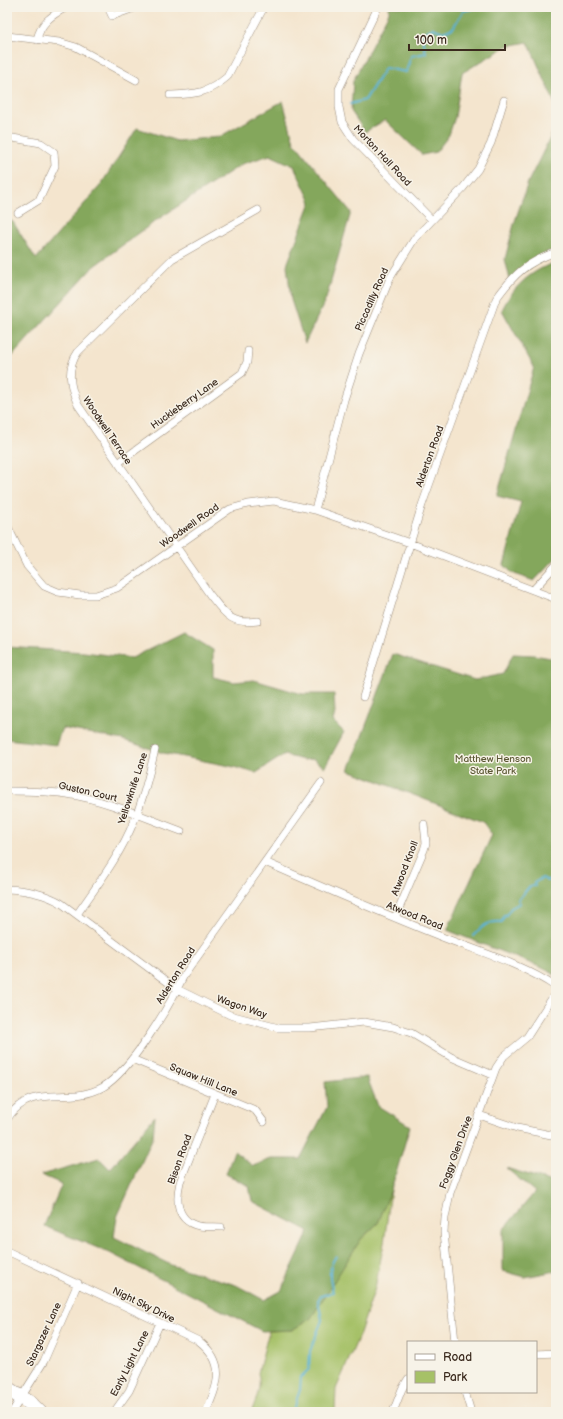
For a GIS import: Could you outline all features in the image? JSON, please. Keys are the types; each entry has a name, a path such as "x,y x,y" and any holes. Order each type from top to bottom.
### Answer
{"street":[{"path":"36,40 39,30 44,22 67,7"},
{"path":"108,7 112,16 137,7"},
{"path":"170,95 196,94 217,86 227,77 264,7"},
{"name":"Morton Hall Road","path":"378,7 339,89 339,107 342,122 353,139 432,220"},
{"path":"7,36 76,47 136,80"},
{"name":"Piccadilly Road","path":"315,510 344,400 376,310 390,278 416,238 463,188 478,169 491,143 504,100"},
{"path":"7,137 41,143 54,152 55,166 39,200 18,213"},
{"name":"Woodwell Terrace","path":"258,210 172,259 157,271 75,357 70,369 72,391 78,405 226,614 238,622 258,621"},
{"name":"Alderton Road","path":"363,697 410,543 496,299 510,280 530,263 556,252"},
{"name":"Huckleberry Lane","path":"118,463 242,373 248,362 248,351"},
{"name":"Woodwell Road","path":"7,526 27,566 44,586 58,592 80,595 96,595 117,588 230,509 274,501 315,510 410,543 556,599"},
{"path":"533,590 556,565"},
{"name":"Yellowknife Lane","path":"78,913 115,858 137,814 155,750"},
{"name":"Alderton Road","path":"7,1119 22,1102 33,1098 44,1096 80,1095 97,1090 112,1081 132,1059 169,1004 183,977 321,783"},
{"name":"Guston Court","path":"9,791 39,791 68,794 102,802 181,831"},
{"name":"Atwood Knoll","path":"395,918 424,850 426,843 424,824"},
{"name":"Atwood Road","path":"265,862 395,918 546,980 556,987"},
{"name":"Wagon Way","path":"7,889 46,894 78,913 177,989 230,1015 279,1028 310,1028 364,1022 393,1026 411,1033 451,1057 493,1075"},
{"name":"Foggy Glen Drive","path":"455,1341 444,1232 450,1194 493,1075 504,1056 527,1037 556,992"},
{"name":"Squaw Hill Lane","path":"132,1059 254,1110 264,1122"},
{"name":"Bison Road","path":"215,1094 180,1182 176,1197 178,1207 186,1220 196,1226 221,1227"},
{"path":"479,1115 517,1128 556,1136"},
{"name":"Night Sky Drive","path":"7,1251 199,1341 208,1348 214,1357 218,1381 206,1412"},
{"name":"Stargazer Lane","path":"12,1412 44,1361 78,1283"},
{"name":"Early Light Lane","path":"114,1412 128,1391 160,1323"},
{"path":"537,1354 556,1353"},
{"path":"393,1412 402,1388 407,1380"},
{"path":"7,1385 39,1412"},
{"path":"7,1392 38,1405 43,1412"},
{"path":"465,1393 471,1412"}],"green space":[{"path":"389,7 556,7 556,106 528,42 507,46 462,73 455,117 449,135 436,152 422,155 385,120 365,132 351,111 353,81 389,12"},
{"path":"283,101 294,142 351,212 326,299 305,343 291,300 287,265 311,202 294,166 270,155 242,164 157,220 94,266 7,362 7,219 13,222 36,259 100,186 137,128 177,141 219,137"},
{"path":"556,126 556,252 510,280 505,259 514,224 528,182"},
{"path":"556,262 556,558 534,581 512,573 504,565 521,502 497,496 534,367 502,310 506,301 524,280 539,270"},
{"path":"184,632 213,650 213,677 234,682 254,680 302,694 334,694 335,713 333,721 344,732 325,767 313,759 303,760 284,755 256,773 230,766 163,753 123,740 62,728 56,745 7,739 7,647 84,652 132,658"},
{"name":"Matthew Henson State Park","path":"393,654 475,680 503,674 513,654 534,655 556,659 556,977 550,971 447,930 492,835 483,822 349,770"},
{"path":"367,1077 378,1106 410,1126 391,1190 378,1223 361,1239 311,1318 292,1330 262,1331 110,1253 44,1226 62,1184 41,1175 99,1158 110,1169 155,1116 153,1137 117,1217 114,1237 171,1265 236,1285 264,1300 281,1291 309,1231 252,1201 249,1186 226,1174 234,1151 253,1166 271,1159 300,1159 327,1107 325,1082"},
{"path":"506,1168 556,1183 556,1271 525,1277 503,1271 503,1230 535,1192"},
{"path":"391,1190 384,1243 375,1288 359,1336 336,1389 335,1412 251,1412 258,1393 258,1373 269,1331 292,1330 361,1239 378,1223"}],"waterway":[{"path":"350,104 365,100 385,68 406,72 411,56 426,53 422,34 433,28 443,32 453,28 463,11 479,7"},
{"path":"473,936 482,927 489,923 502,922 504,915 506,915 511,908 520,903 518,900 530,886 535,886 534,883 542,878 548,881 556,875"},
{"path":"292,1412 300,1390 301,1377 309,1369 310,1351 322,1320 318,1300 321,1296 333,1292 330,1269 336,1256"}]}
